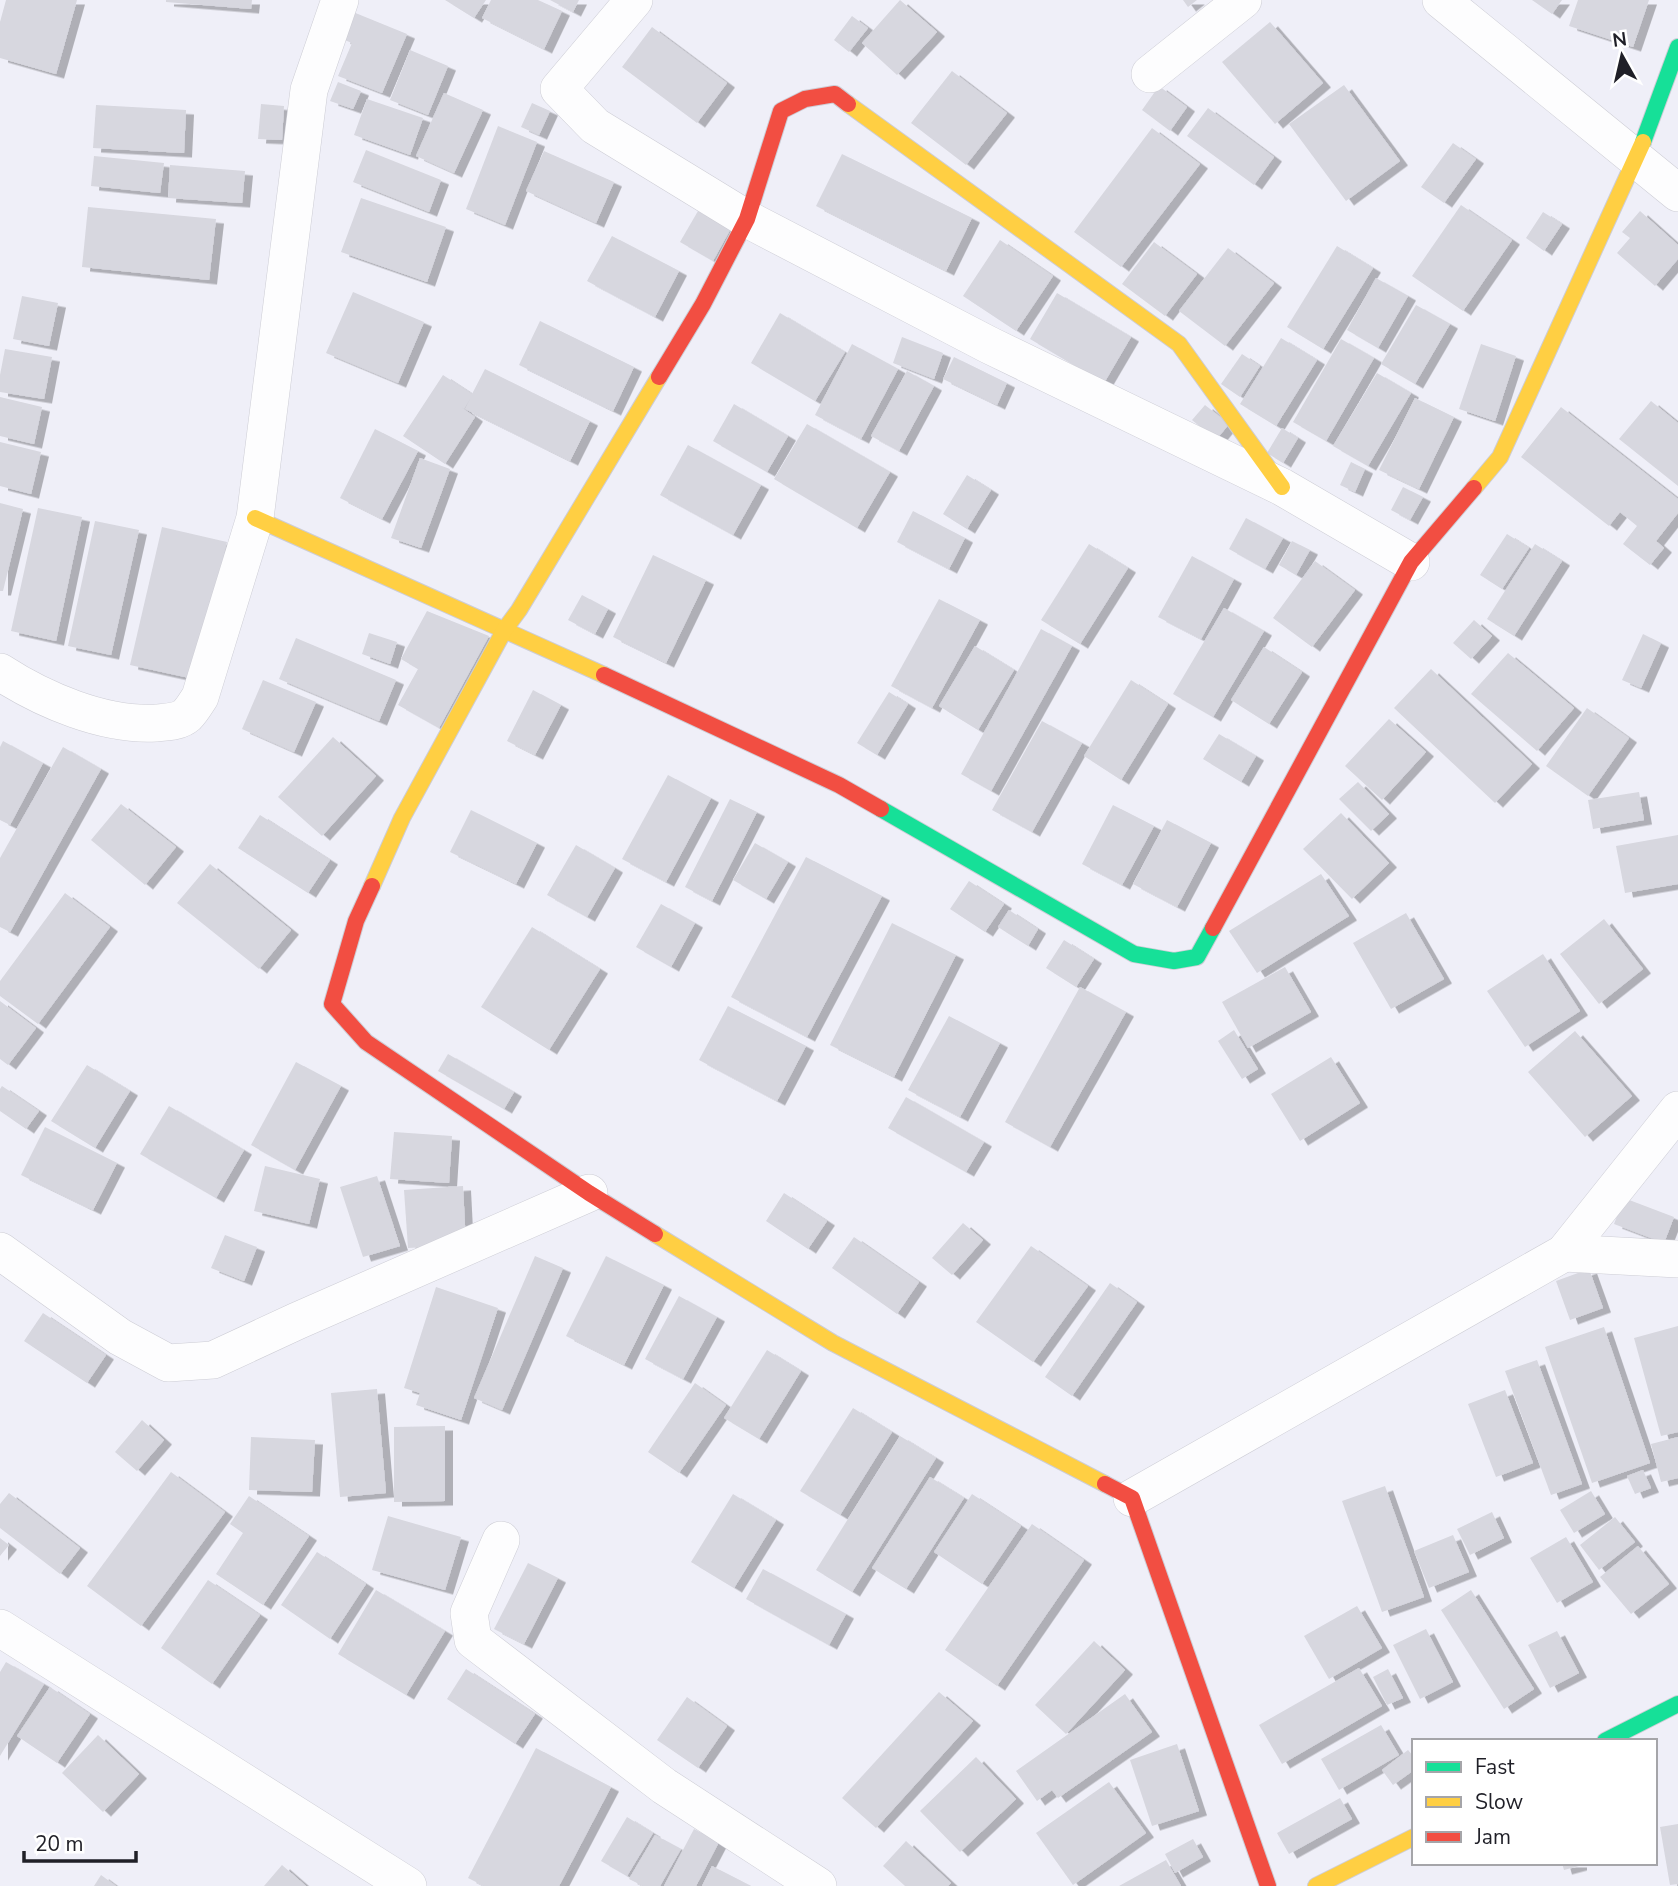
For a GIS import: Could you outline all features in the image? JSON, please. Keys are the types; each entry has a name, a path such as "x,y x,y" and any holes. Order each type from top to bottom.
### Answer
{"street":[{"path":"0,672 58,702 95,716 150,723 172,722 186,716 200,697 255,518 309,90 340,0"},
{"path":"634,0 559,89 595,127 747,219 989,345 1282,487 1410,562"},
{"path":"1150,74 1243,0"},
{"path":"1441,0 1678,193"},
{"path":"255,518 505,629 838,785 1134,954 1174,961 1197,957 1410,562 1500,457 1637,158 1678,47"},
{"path":"1268,1886 1132,1498 833,1343 589,1193 366,1042 332,1004 356,920 402,818 505,629 703,304 747,219 781,111 805,99 835,94 1179,344 1282,487"},
{"path":"1132,1498 1564,1253 1678,1110"},
{"path":"0,1251 120,1337 168,1363 213,1360 589,1193"},
{"path":"1564,1253 1678,1259"},
{"path":"500,1540 469,1613 473,1640 664,1786 818,1886"},
{"path":"0,1628 408,1886"},
{"path":"1609,1739 1678,1704"},
{"path":"1316,1886 1412,1838"}],"building":[{"path":"6,0 77,0 56,74 0,58 0,22"},
{"path":"166,0 252,0 251,9"},
{"path":"445,0 486,0 474,18"},
{"path":"491,0 538,0 562,11 544,49 482,18"},
{"path":"550,0 579,0 573,12"},
{"path":"900,0 937,32 897,75 862,43"},
{"path":"1183,0 1197,0 1188,7"},
{"path":"1532,0 1562,0 1552,14"},
{"path":"1578,0 1649,0 1633,47 1569,26"},
{"path":"353,12 407,34 382,93 338,76 352,43 342,39"},
{"path":"852,16 868,28 849,52 834,40"},
{"path":"1270,22 1323,83 1275,124 1222,62"},
{"path":"652,27 727,83 697,123 622,67"},
{"path":"410,50 448,66 428,115 390,100"},
{"path":"952,71 1007,113 966,165 911,123"},
{"path":"338,82 361,91 353,109 330,101"},
{"path":"1344,85 1400,161 1346,201 1289,124"},
{"path":"1159,86 1187,107 1170,131 1142,110"},
{"path":"444,93 483,110 454,173 416,156"},
{"path":"367,99 423,118 410,155 354,135"},
{"path":"532,103 550,111 539,135 521,127"},
{"path":"261,104 284,106 282,140 258,139"},
{"path":"96,105 186,110 184,153 93,148"},
{"path":"1208,108 1274,157 1254,185 1187,136"},
{"path":"498,126 537,142 505,225 466,209"},
{"path":"1152,128 1200,164 1121,267 1074,232"},
{"path":"1453,143 1476,159 1444,203 1421,187"},
{"path":"366,150 441,180 429,212 353,182"},
{"path":"544,151 614,182 596,223 526,191"},
{"path":"842,154 972,218 946,271 816,206"},
{"path":"94,156 164,163 160,193 91,186"},
{"path":"170,165 245,171 242,203 168,198"},
{"path":"361,198 446,227 427,282 341,252"},
{"path":"1461,205 1512,240 1463,311 1412,276"},
{"path":"88,207 216,219 209,280 82,267"},
{"path":"698,211 730,230 713,261 680,242"},
{"path":"1640,211 1678,245 1678,259 1655,286 1617,253 1630,238 1622,232"},
{"path":"1543,212 1562,224 1544,251 1526,238"},
{"path":"612,236 679,271 655,317 587,281"},
{"path":"1000,240 1053,276 1016,331 963,296"},
{"path":"1154,242 1197,274 1165,316 1122,284"},
{"path":"1337,246 1373,268 1323,349 1287,327"},
{"path":"1228,248 1274,283 1225,346 1179,311"},
{"path":"1376,278 1408,296 1378,348 1347,330"},
{"path":"353,292 424,322 398,383 326,353"},
{"path":"1057,293 1131,337 1104,383 1030,339"},
{"path":"22,296 58,303 49,346 13,339"},
{"path":"1416,305 1450,324 1415,384 1381,364"},
{"path":"780,313 845,352 815,401 751,363"},
{"path":"540,321 634,367 613,411 519,365"},
{"path":"902,337 943,353 934,379 893,363"},
{"path":"1281,338 1317,360 1276,426 1240,404"},
{"path":"1341,339 1374,358 1326,441 1293,422"},
{"path":"852,344 898,369 861,439 815,415"},
{"path":"1481,344 1516,356 1495,421 1459,409"},
{"path":"5,349 52,357 44,399 0,392"},
{"path":"1242,354 1260,366 1240,397 1221,384"},
{"path":"954,357 1007,383 997,405 943,379"},
{"path":"485,369 590,421 570,461 465,409 470,399 464,409 461,407 475,417 445,464 403,436 443,375 472,394"},
{"path":"907,371 934,386 899,451 871,436"},
{"path":"1377,373 1411,393 1368,466 1333,446"},
{"path":"0,397 42,407 34,444 0,436"},
{"path":"1415,398 1454,417 1419,489 1379,470"},
{"path":"1651,401 1678,423 1678,486 1619,439"},
{"path":"734,404 788,436 767,472 713,441"},
{"path":"1205,405 1229,424 1216,440 1192,420"},
{"path":"1561,407 1678,499 1678,513 1656,541 1664,548 1650,565 1623,544 1637,526 1620,512 1609,526 1521,457"},
{"path":"807,424 890,472 857,528 774,479"},
{"path":"1282,428 1298,438 1283,463 1267,453"},
{"path":"375,429 418,451 382,519 340,498"},
{"path":"0,442 41,452 31,494 0,486"},
{"path":"688,445 761,485 733,535 660,495"},
{"path":"420,458 450,469 421,548 391,538"},
{"path":"1351,462 1365,469 1355,492 1340,485"},
{"path":"967,475 991,490 967,529 943,514"},
{"path":"1403,487 1423,497 1410,520 1391,510"},
{"path":"0,503 23,509 3,591 0,591"},
{"path":"38,508 82,517 56,641 11,631"},
{"path":"913,511 965,538 949,569 897,542"},
{"path":"1246,518 1283,538 1265,569 1229,549"},
{"path":"95,521 139,530 111,655 68,646"},
{"path":"162,527 227,542 194,679 130,665"},
{"path":"1507,534 1529,548 1502,589 1480,575"},
{"path":"1292,541 1310,550 1296,575 1279,565"},
{"path":"1089,544 1128,568 1080,644 1041,620"},
{"path":"1535,544 1562,561 1514,636 1487,619"},
{"path":"653,555 706,580 666,663 613,637"},
{"path":"1192,556 1234,579 1201,639 1158,617"},
{"path":"1315,561 1355,590 1312,647 1273,618"},
{"path":"582,595 608,609 595,634 568,620"},
{"path":"939,599 980,620 932,708 891,686"},
{"path":"1224,608 1264,631 1213,717 1173,694"},
{"path":"427,611 489,636 439,728 398,705 418,669 401,659"},
{"path":"1474,620 1492,636 1471,659 1453,643"},
{"path":"1041,629 1072,646 991,791 961,774"},
{"path":"369,633 397,642 390,664 362,654"},
{"path":"1643,634 1661,643 1641,688 1622,680"},
{"path":"296,638 396,680 379,721 279,679"},
{"path":"975,646 1014,670 978,730 939,706"},
{"path":"1264,647 1302,672 1269,724 1231,700"},
{"path":"1508,653 1574,708 1537,751 1471,694"},
{"path":"1431,669 1532,764 1495,803 1394,708"},
{"path":"263,680 316,702 294,752 242,729"},
{"path":"1131,680 1168,704 1121,780 1084,756"},
{"path":"533,690 561,705 535,755 507,741"},
{"path":"889,692 908,704 877,755 857,743"},
{"path":"1587,708 1629,738 1588,796 1546,766"},
{"path":"1389,719 1426,752 1382,800 1345,766"},
{"path":"1042,721 1082,743 1032,832 992,810"},
{"path":"1219,734 1256,756 1241,782 1203,759"},
{"path":"333,737 376,776 322,836 278,797"},
{"path":"3,741 43,763 10,825 0,820 0,747"},
{"path":"63,747 101,769 10,932 0,927 0,858"},
{"path":"668,775 711,798 666,882 622,859"},
{"path":"1358,782 1389,814 1371,831 1339,799"},
{"path":"1639,792 1644,820 1593,829 1588,800"},
{"path":"730,799 757,812 712,901 685,887"},
{"path":"121,804 176,847 145,885 91,840"},
{"path":"1113,805 1154,826 1122,885 1082,864"},
{"path":"471,810 537,843 516,884 450,852"},
{"path":"1341,813 1389,863 1352,899 1303,849"},
{"path":"260,815 330,860 308,893 238,848"},
{"path":"1167,820 1211,843 1177,907 1133,884"},
{"path":"1678,835 1678,884 1625,893 1616,846"},
{"path":"755,843 788,862 766,899 733,880"},
{"path":"576,845 615,868 587,917 547,895"},
{"path":"806,857 882,896 807,1037 731,997"},
{"path":"210,864 291,930 259,969 177,903"},
{"path":"1321,874 1349,916 1257,973 1229,931"},
{"path":"969,881 1004,904 985,932 950,909"},
{"path":"65,893 110,927 38,1024 0,996 0,981"},
{"path":"661,904 695,923 671,967 636,947"},
{"path":"1009,910 1038,929 1028,946 998,927"},
{"path":"1406,913 1444,979 1391,1009 1353,943"},
{"path":"1604,919 1643,969 1599,1004 1560,954"},
{"path":"892,923 956,955 894,1077 830,1045"},
{"path":"532,927 600,969 549,1050 481,1007"},
{"path":"1064,940 1094,959 1076,987 1046,968"},
{"path":"1543,954 1580,1011 1525,1047 1487,991"},
{"path":"1285,967 1311,1012 1248,1048 1222,1002"},
{"path":"1080,987 1126,1012 1050,1147 1005,1122"},
{"path":"0,1001 36,1028 8,1065 0,1059"},
{"path":"728,1006 806,1046 777,1101 699,1060"},
{"path":"949,1016 1000,1043 960,1117 908,1090"},
{"path":"1234,1030 1258,1069 1242,1079 1218,1041"},
{"path":"1575,1031 1632,1096 1585,1137 1528,1072"},
{"path":"448,1054 514,1092 504,1109 438,1071"},
{"path":"1331,1057 1360,1103 1300,1141 1271,1094"},
{"path":"296,1062 341,1086 295,1170 251,1145"},
{"path":"87,1065 130,1091 95,1148 51,1121"},
{"path":"2,1086 39,1111 26,1129 0,1111"},
{"path":"906,1097 984,1142 966,1172 888,1128"},
{"path":"169,1106 244,1150 216,1198 140,1154"},
{"path":"45,1127 117,1163 93,1210 21,1175"},
{"path":"394,1132 452,1136 449,1183 390,1179"},
{"path":"265,1166 320,1179 309,1224 254,1211"},
{"path":"377,1176 400,1246 363,1257 340,1187"},
{"path":"463,1186 466,1245 408,1248 404,1190"},
{"path":"784,1193 827,1221 808,1249 766,1221"},
{"path":"1624,1198 1674,1217 1664,1243 1614,1224"},
{"path":"963,1223 983,1240 952,1275 932,1258"},
{"path":"225,1235 257,1247 244,1281 211,1268"},
{"path":"854,1237 919,1282 897,1314 832,1268"},
{"path":"1031,1246 1088,1286 1033,1362 976,1322"},
{"path":"535,1256 563,1268 502,1410 474,1398"},
{"path":"606,1256 664,1285 624,1365 566,1336"},
{"path":"1589,1269 1603,1308 1570,1320 1556,1281"},
{"path":"1110,1283 1137,1302 1072,1396 1045,1377"},
{"path":"436,1287 498,1308 461,1420 416,1405 420,1393 404,1388"},
{"path":"679,1296 717,1317 683,1379 645,1359"},
{"path":"43,1313 106,1355 87,1383 24,1341"},
{"path":"1678,1326 1678,1432 1661,1436 1634,1338"},
{"path":"1604,1327 1650,1463 1592,1483 1545,1347"},
{"path":"767,1350 801,1371 759,1439 724,1418"},
{"path":"1537,1360 1582,1484 1551,1495 1505,1371"},
{"path":"695,1383 726,1405 679,1473 648,1452"},
{"path":"377,1389 386,1493 340,1497 331,1393"},
{"path":"1505,1390 1533,1463 1496,1477 1468,1404"},
{"path":"853,1408 892,1432 840,1515 800,1491"},
{"path":"142,1420 164,1440 137,1471 115,1452"},
{"path":"445,1426 445,1501 394,1502 394,1427"},
{"path":"900,1436 936,1458 852,1592 816,1570"},
{"path":"251,1437 315,1440 312,1492 249,1490"},
{"path":"1678,1437 1678,1478 1661,1482 1651,1444"},
{"path":"1643,1470 1651,1488 1635,1494 1627,1476"},
{"path":"171,1472 225,1512 141,1626 87,1586"},
{"path":"930,1477 964,1498 906,1589 872,1568"},
{"path":"1385,1486 1424,1597 1382,1612 1342,1501"},
{"path":"1591,1491 1605,1514 1574,1533 1560,1510"},
{"path":"9,1493 80,1548 60,1574 0,1528 0,1504"},
{"path":"733,1494 776,1520 734,1588 691,1562"},
{"path":"972,1494 1021,1526 982,1584 934,1552"},
{"path":"249,1496 309,1536 263,1605 216,1574 243,1533 230,1524"},
{"path":"1492,1512 1504,1538 1470,1555 1457,1529"},
{"path":"388,1516 461,1537 445,1590 372,1570"},
{"path":"1615,1517 1635,1542 1599,1570 1580,1545"},
{"path":"1032,1524 1084,1560 997,1686 945,1650"},
{"path":"1453,1535 1469,1572 1429,1588 1414,1551"},
{"path":"1566,1537 1593,1582 1557,1603 1530,1558"},
{"path":"0,1538 9,1545 0,1556"},
{"path":"1638,1546 1669,1584 1631,1614 1600,1577"},
{"path":"317,1552 366,1584 330,1639 281,1605"},
{"path":"528,1563 558,1578 524,1644 494,1629"},
{"path":"763,1569 846,1614 829,1645 746,1599"},
{"path":"208,1580 260,1615 212,1684 161,1648"},
{"path":"376,1590 445,1631 406,1695 338,1654"},
{"path":"1471,1590 1534,1689 1504,1709 1441,1610"},
{"path":"1357,1606 1382,1648 1329,1679 1304,1636"},
{"path":"1426,1629 1453,1682 1420,1699 1393,1645"},
{"path":"1557,1631 1579,1673 1550,1688 1528,1645"},
{"path":"1094,1641 1125,1670 1066,1734 1035,1705"},
{"path":"6,1662 44,1684 0,1756 0,1672"},
{"path":"1359,1668 1382,1706 1282,1764 1259,1725"},
{"path":"466,1669 535,1714 515,1744 447,1699"},
{"path":"1388,1669 1403,1698 1387,1705 1373,1677"},
{"path":"50,1687 90,1714 57,1763 17,1736"},
{"path":"939,1692 973,1721 876,1828 842,1798"},
{"path":"1125,1694 1152,1732 1058,1798 1052,1790 1037,1801 1016,1771"},
{"path":"687,1697 727,1726 698,1768 657,1740"},
{"path":"1381,1725 1399,1755 1339,1790 1321,1759"},
{"path":"98,1735 139,1774 103,1812 62,1773"},
{"path":"1177,1744 1199,1811 1152,1826 1130,1760"},
{"path":"536,1748 611,1787 559,1886 484,1886 468,1878"},
{"path":"1408,1750 1412,1755 1412,1771 1393,1785 1382,1770"},
{"path":"976,1757 1016,1799 960,1852 920,1811"},
{"path":"1109,1782 1146,1833 1073,1885 1036,1833"},
{"path":"1340,1798 1352,1819 1289,1854 1277,1833"},
{"path":"627,1817 653,1833 627,1876 601,1861"},
{"path":"1678,1824 1678,1884 1670,1885 1660,1827"},
{"path":"694,1829 719,1842 696,1886 664,1886"},
{"path":"655,1835 681,1849 660,1886 643,1886 629,1879"},
{"path":"1193,1839 1203,1857 1175,1873 1165,1854"},
{"path":"906,1841 951,1883 948,1886 905,1886 883,1866"},
{"path":"1166,1860 1181,1886 1119,1886"},
{"path":"282,1865 306,1886 264,1886"},
{"path":"1563,1865 1579,1865 1579,1866 1564,1870"},
{"path":"712,1866 751,1886 702,1886"},
{"path":"101,1875 116,1886 94,1886"}],"traffic: fast":[{"path":"1643,142 1678,47"},
{"path":"881,809 1134,954 1174,961 1197,957 1213,928"},
{"path":"1609,1739 1678,1704"}],"traffic: slow":[{"path":"848,104 1179,344 1282,487"},
{"path":"1474,488 1500,457 1643,142"},
{"path":"372,886 402,818 505,629 659,377"},
{"path":"255,518 604,675"},
{"path":"655,1234 833,1343 1105,1484"},
{"path":"1316,1886 1412,1838"}],"traffic: jam":[{"path":"659,377 703,304 747,219 781,111 805,99 835,94 848,104"},
{"path":"1213,928 1411,562 1474,488"},
{"path":"604,675 839,785 881,809"},
{"path":"372,886 356,921 332,1004 366,1042 589,1193 655,1234"},
{"path":"1105,1484 1132,1498 1268,1886"}]}
